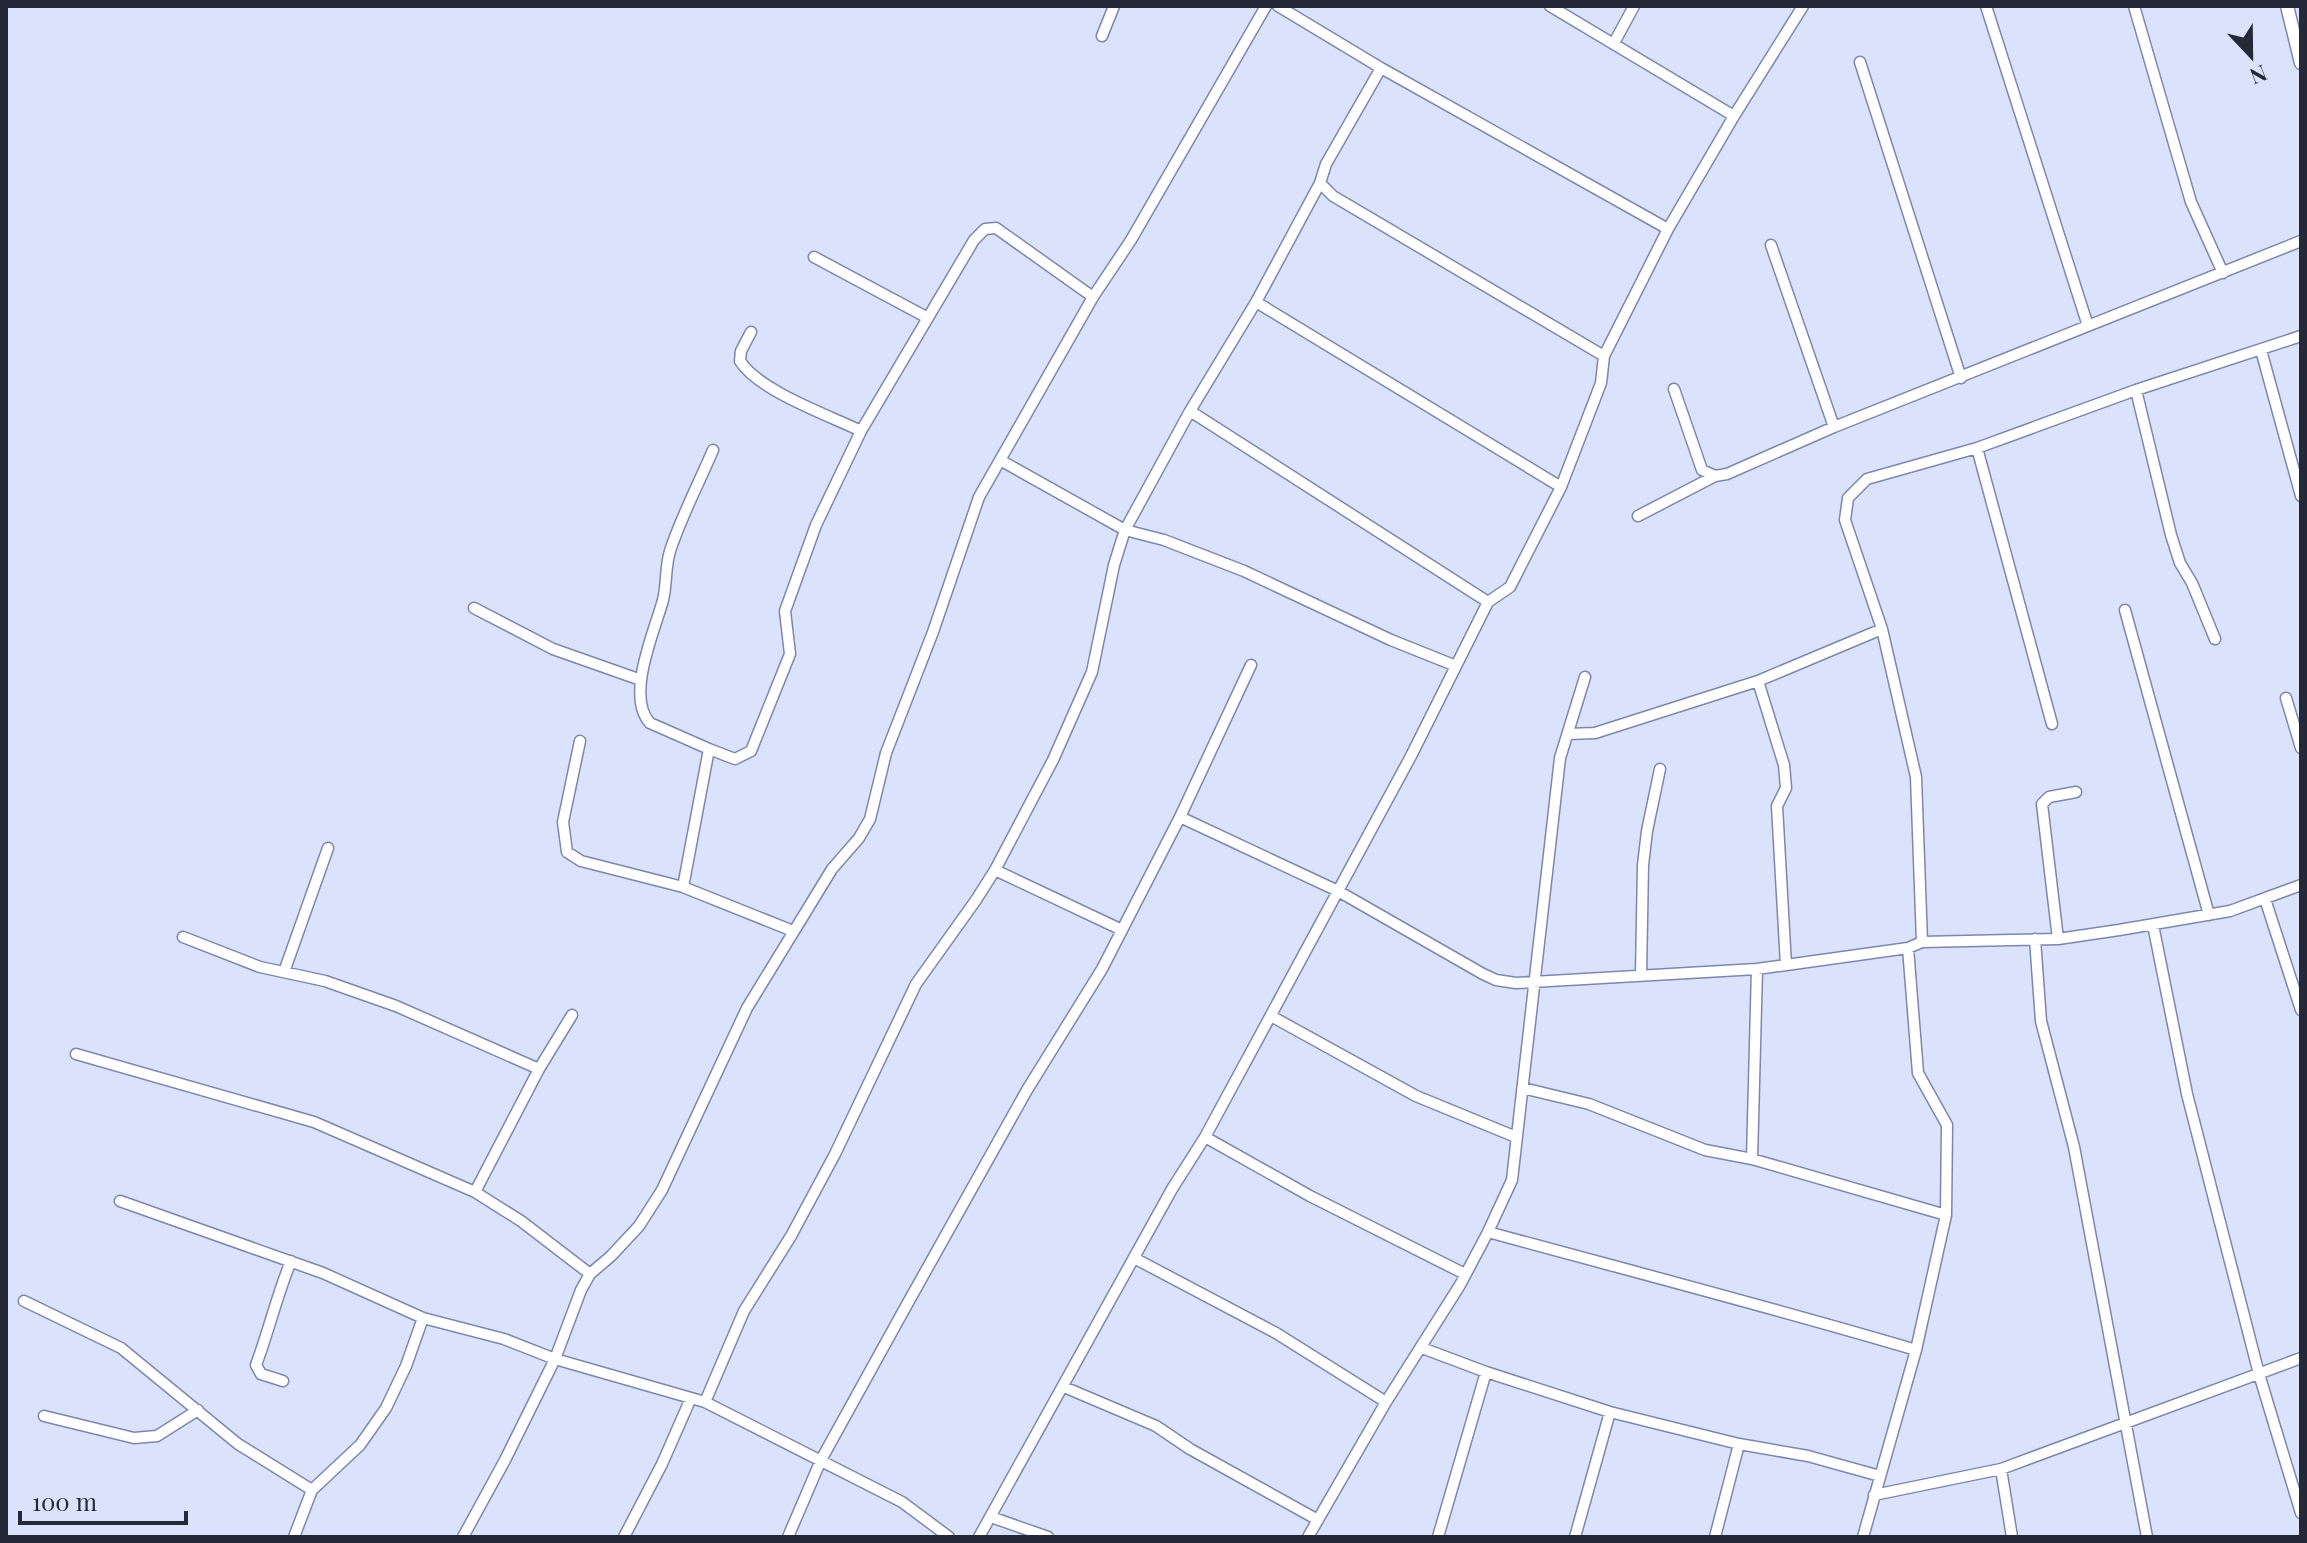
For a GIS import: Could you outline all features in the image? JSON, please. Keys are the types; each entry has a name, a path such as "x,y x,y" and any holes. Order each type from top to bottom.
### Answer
{"street":[{"path":"1102,36 1114,6"},
{"path":"463,1537 555,1359 590,1274 639,1226 662,1190 747,1008 832,869 859,838 870,819 886,753 933,632 979,497 1093,297 1131,240 1266,6"},
{"path":"1278,6 1381,68 1668,229"},
{"path":"1550,6 1734,116"},
{"path":"1614,43 1634,6"},
{"path":"979,1537 1271,1016 1488,602 1510,587 1561,487 1601,383 1604,356 1668,229 1803,6"},
{"path":"1986,6 2088,326"},
{"path":"2134,6 2191,202 2223,273"},
{"path":"2287,6 2301,63"},
{"path":"1860,62 1961,378"},
{"path":"705,1402 744,1311 773,1268 828,1167 916,984 995,870 1053,760 1092,672 1114,565 1125,530 1190,411 1256,302 1320,183 1326,164 1381,68"},
{"path":"1320,183 1333,196 1604,356"},
{"path":"713,450 669,553 664,597 642,663 642,707 644,717 650,723 735,759 751,751 790,654 785,611 816,525 861,431 974,240 985,229 996,228 1093,297"},
{"path":"1638,516 1715,476 1727,474 1834,427 2301,241"},
{"path":"1771,245 1834,427"},
{"path":"814,257 928,318"},
{"path":"1256,302 1561,487"},
{"path":"751,332 741,351 740,361 747,372 767,386 861,431"},
{"path":"1922,942 1916,777 1882,629 1845,520 1848,498 1867,479 1977,448 2136,390 2301,336"},
{"path":"2261,350 2301,496"},
{"path":"1674,389 1702,470 1715,476"},
{"path":"2136,390 2171,535 2180,563 2192,583 2215,639"},
{"path":"1190,411 1488,602"},
{"path":"1977,448 2052,724"},
{"path":"1000,460 1125,530 1164,540 1244,571 1391,640 1456,666"},
{"path":"474,608 553,649 641,680"},
{"path":"2125,610 2209,915"},
{"path":"1568,734 1595,733 1758,681 1882,629"},
{"path":"788,1537 821,1460 1020,1103 1102,969 1180,817 1251,665"},
{"path":"1308,1537 1465,1274 1512,1180 1560,758 1585,677"},
{"path":"1758,681 1784,765 1786,788 1777,806 1786,965"},
{"path":"2286,698 2301,748"},
{"path":"580,741 563,822 567,852 581,861 683,887 793,931"},
{"path":"683,887 709,749"},
{"path":"1641,974 1643,865 1660,769"},
{"path":"2058,939 2042,804 2049,797 2076,792"},
{"path":"1180,817 1338,891 1483,974 1516,983 1757,969 1908,948 1922,942 2058,939 2209,915 2301,885"},
{"path":"284,972 328,848"},
{"path":"995,870 1122,930"},
{"path":"2265,899 2301,1010"},
{"path":"2153,925 2187,1094 2259,1374 2301,1513"},
{"path":"183,937 260,967 325,981 396,1006 539,1069"},
{"path":"2035,939 2041,1021 2074,1147 2147,1537"},
{"path":"1863,1537 1916,1350 1946,1215 1947,1125 1918,1073 1908,948"},
{"path":"1752,1159 1757,969"},
{"path":"475,1192 539,1069 572,1015"},
{"path":"1271,1016 1416,1096 1516,1137"},
{"path":"76,1054 314,1122 475,1192 521,1221 590,1274"},
{"path":"1523,1088 1589,1104 1705,1150 1752,1159 1946,1215"},
{"path":"1205,1137 1310,1196 1465,1274"},
{"path":"120,1201 291,1261 423,1318 504,1339 555,1359 705,1402 902,1502 949,1537"},
{"path":"1488,1232 1916,1350"},
{"path":"1134,1258 1276,1333 1386,1402"},
{"path":"283,1381 261,1374 256,1365 268,1334 276,1298 291,1261"},
{"path":"24,1301 121,1348 238,1444 312,1490"},
{"path":"294,1537 312,1490 360,1445 386,1408 406,1366 423,1318"},
{"path":"1422,1348 1610,1412 1739,1444 1808,1456 1880,1476"},
{"path":"1874,1495 2001,1469 2301,1358"},
{"path":"1438,1537 1486,1372"},
{"path":"1064,1387 1156,1426 1190,1449 1318,1520"},
{"path":"624,1537 662,1464 691,1398"},
{"path":"44,1416 134,1438 157,1436 198,1410"},
{"path":"1575,1537 1610,1412"},
{"path":"1715,1537 1739,1444"},
{"path":"2001,1469 2012,1537"},
{"path":"991,1517 1048,1537"}]}
